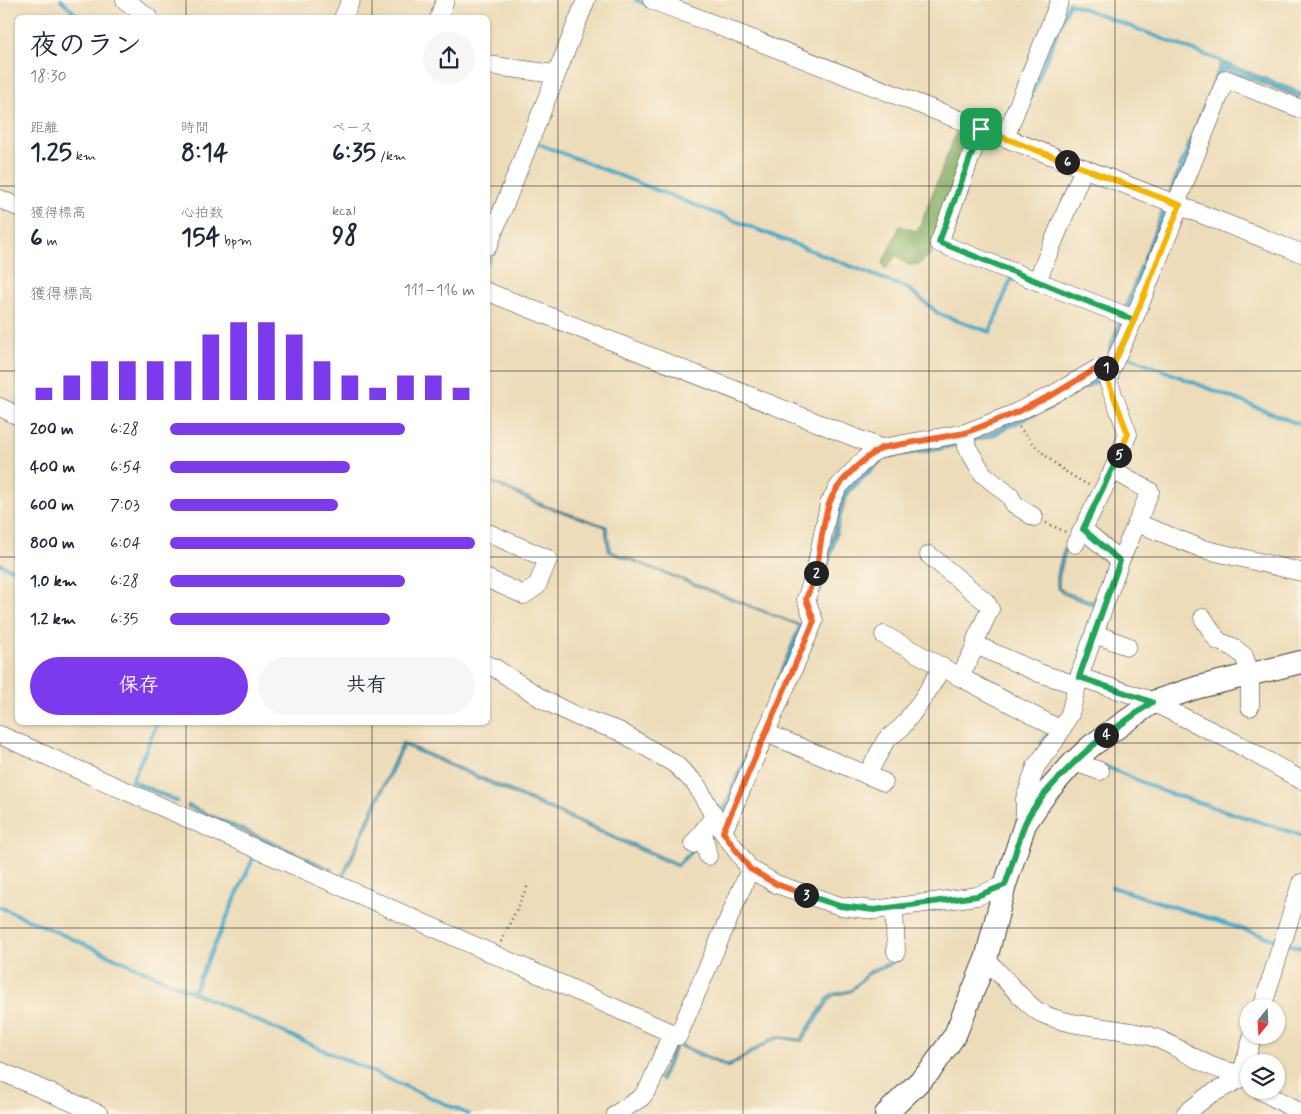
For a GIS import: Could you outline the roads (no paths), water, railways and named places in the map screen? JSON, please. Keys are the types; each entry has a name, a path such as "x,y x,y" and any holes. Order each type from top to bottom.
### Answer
{"main road":[{"path":"886,1114 930,1071 955,1035 986,959 1005,885 1024,824 1046,793 1074,762 1091,746 1152,702 1199,686 1301,662"}],"street":[{"path":"125,0 145,15"},
{"path":"344,15 351,0"},
{"path":"441,15 444,0"},
{"path":"490,241 554,74 586,0"},
{"path":"652,0 1301,253"},
{"path":"1005,138 1060,0"},
{"path":"490,65 554,74"},
{"path":"1120,561 1079,537 1113,470 1128,434 1108,381 1112,367 1134,320 1226,79 1301,109"},
{"path":"981,129 939,242 1134,320"},
{"path":"1037,281 1084,168"},
{"path":"0,199 15,206"},
{"path":"490,293 881,448"},
{"path":"723,832 814,621 806,599 815,573 829,504 839,486 870,454 881,448 965,433 1010,415 1054,394 1096,369 1112,367"},
{"path":"0,408 15,415"},
{"path":"965,433 967,446 983,474 1010,496 1014,504 1034,518"},
{"path":"1024,824 1025,799 1036,766 1070,714 1078,681 1120,561 1150,491 1113,470"},
{"path":"1137,524 1203,549 1301,572"},
{"path":"490,534 548,559 537,586 524,595 490,580"},
{"path":"930,555 986,602 990,610 976,639 976,645 960,677"},
{"path":"1203,618 1218,641 1233,647 1244,656 1250,674 1250,707"},
{"path":"1094,634 1127,646"},
{"path":"884,635 1061,730"},
{"path":"976,645 1039,673 1078,681 1152,702 1236,743 1301,780"},
{"path":"490,666 542,699 576,716 619,731 675,764 696,784 723,832 750,869 783,887 840,906 874,910 977,896 1005,885"},
{"path":"866,774 886,740 907,719 942,667"},
{"path":"766,733 884,782"},
{"path":"0,734 678,1036 750,869"},
{"path":"1074,762 1100,771"},
{"path":"708,856 698,838 714,817"},
{"path":"1265,999 1301,882"},
{"path":"891,908 892,953"},
{"path":"986,959 1039,1013 1058,1019 1151,1036 1169,1043 1193,1057 1240,1076"},
{"path":"628,1110 649,1087 672,1033"},
{"path":"0,1070 99,1114"},
{"path":"1185,1114 1210,1095 1240,1080"},
{"path":"1277,1099 1301,1112"}],"water":[{"path":"1221,61 1301,92 1301,98 1225,70 1222,73 1175,195 1169,192"},
{"path":"1162,209 1169,212 1114,351 1108,350"},
{"path":"1098,374 1102,380 992,437 936,451 886,458 850,492 845,501 824,587 818,597 814,596 824,573 840,499 844,491 881,455 896,450 936,447 987,434"},
{"path":"490,480 547,506 607,526 611,551 801,625 803,619 807,620 726,812 722,810 799,626 608,552 605,527 536,504 490,482"},
{"path":"1064,547 1067,548 1060,574 1059,587 1065,592 1096,602 1096,606 1070,597 1058,588 1057,574"},
{"path":"402,742 677,863 699,843 701,845 677,867 404,746 344,877 339,875 343,873"},
{"path":"188,804 333,869 332,872 187,807"},
{"path":"892,961 893,964 868,975 851,992 833,996 802,1042 781,1038 772,1041 728,1068 677,1046 662,1081 659,1079 676,1042 728,1065 775,1036 800,1039 830,994 850,990 869,971"}],"waterway":[{"path":"61,0 77,15"},
{"path":"636,0 648,5"},
{"path":"1029,101 1069,3 1221,61 1223,64"},
{"path":"539,144 909,289 939,314 990,332 1011,279 1013,280"},
{"path":"490,256 492,250"},
{"path":"1127,356 1301,425"},
{"path":"0,564 15,571"},
{"path":"157,725 132,781 177,801"},
{"path":"1041,744 1050,732"},
{"path":"1105,766 1162,791 1301,835"},
{"path":"193,993 255,854"},
{"path":"1112,887 1279,941"},
{"path":"0,907 468,1114"},
{"path":"929,911 944,908"},
{"path":"1288,944 1301,948"}]}
